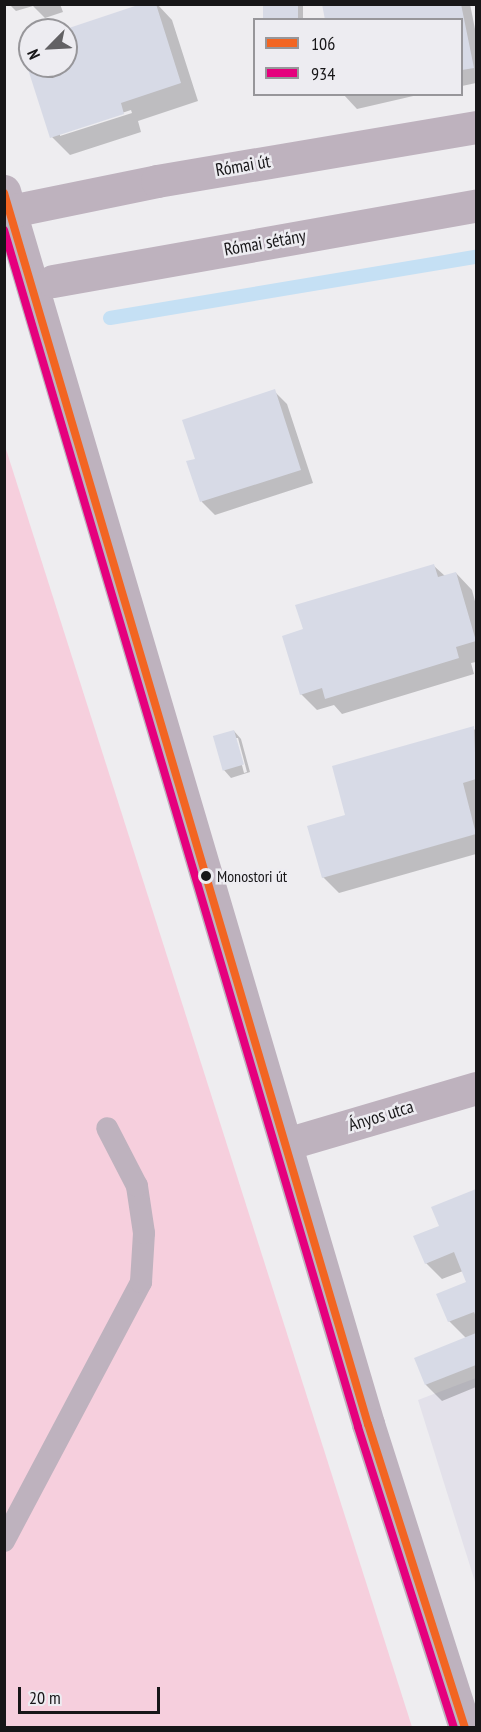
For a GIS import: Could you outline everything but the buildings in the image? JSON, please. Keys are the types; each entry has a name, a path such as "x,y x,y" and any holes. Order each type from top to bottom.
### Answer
{"street":[{"name":"Római út","path":"8,201 169,179 477,127"},
{"path":"8,201 393,1509 465,1728"},
{"name":"Római sétány","path":"53,281 477,206"},
{"name":"Ányos utca","path":"286,1144 477,1088"}],"lane":[{"path":"4,1541 141,1282 144,1233 137,1185 107,1128"}],"shaded area":[{"path":"5,446 412,1727 5,1727"},
{"path":"476,1378 476,1585 418,1400"}],"waterway":[{"path":"110,318 476,257"}],"transit line":[{"name":"106","path":"4,193 368,1424 465,1728"},
{"name":"934","path":"4,230 358,1427 454,1728"}],"place":[{"name":"Monostori út","path":"206,876"}]}
